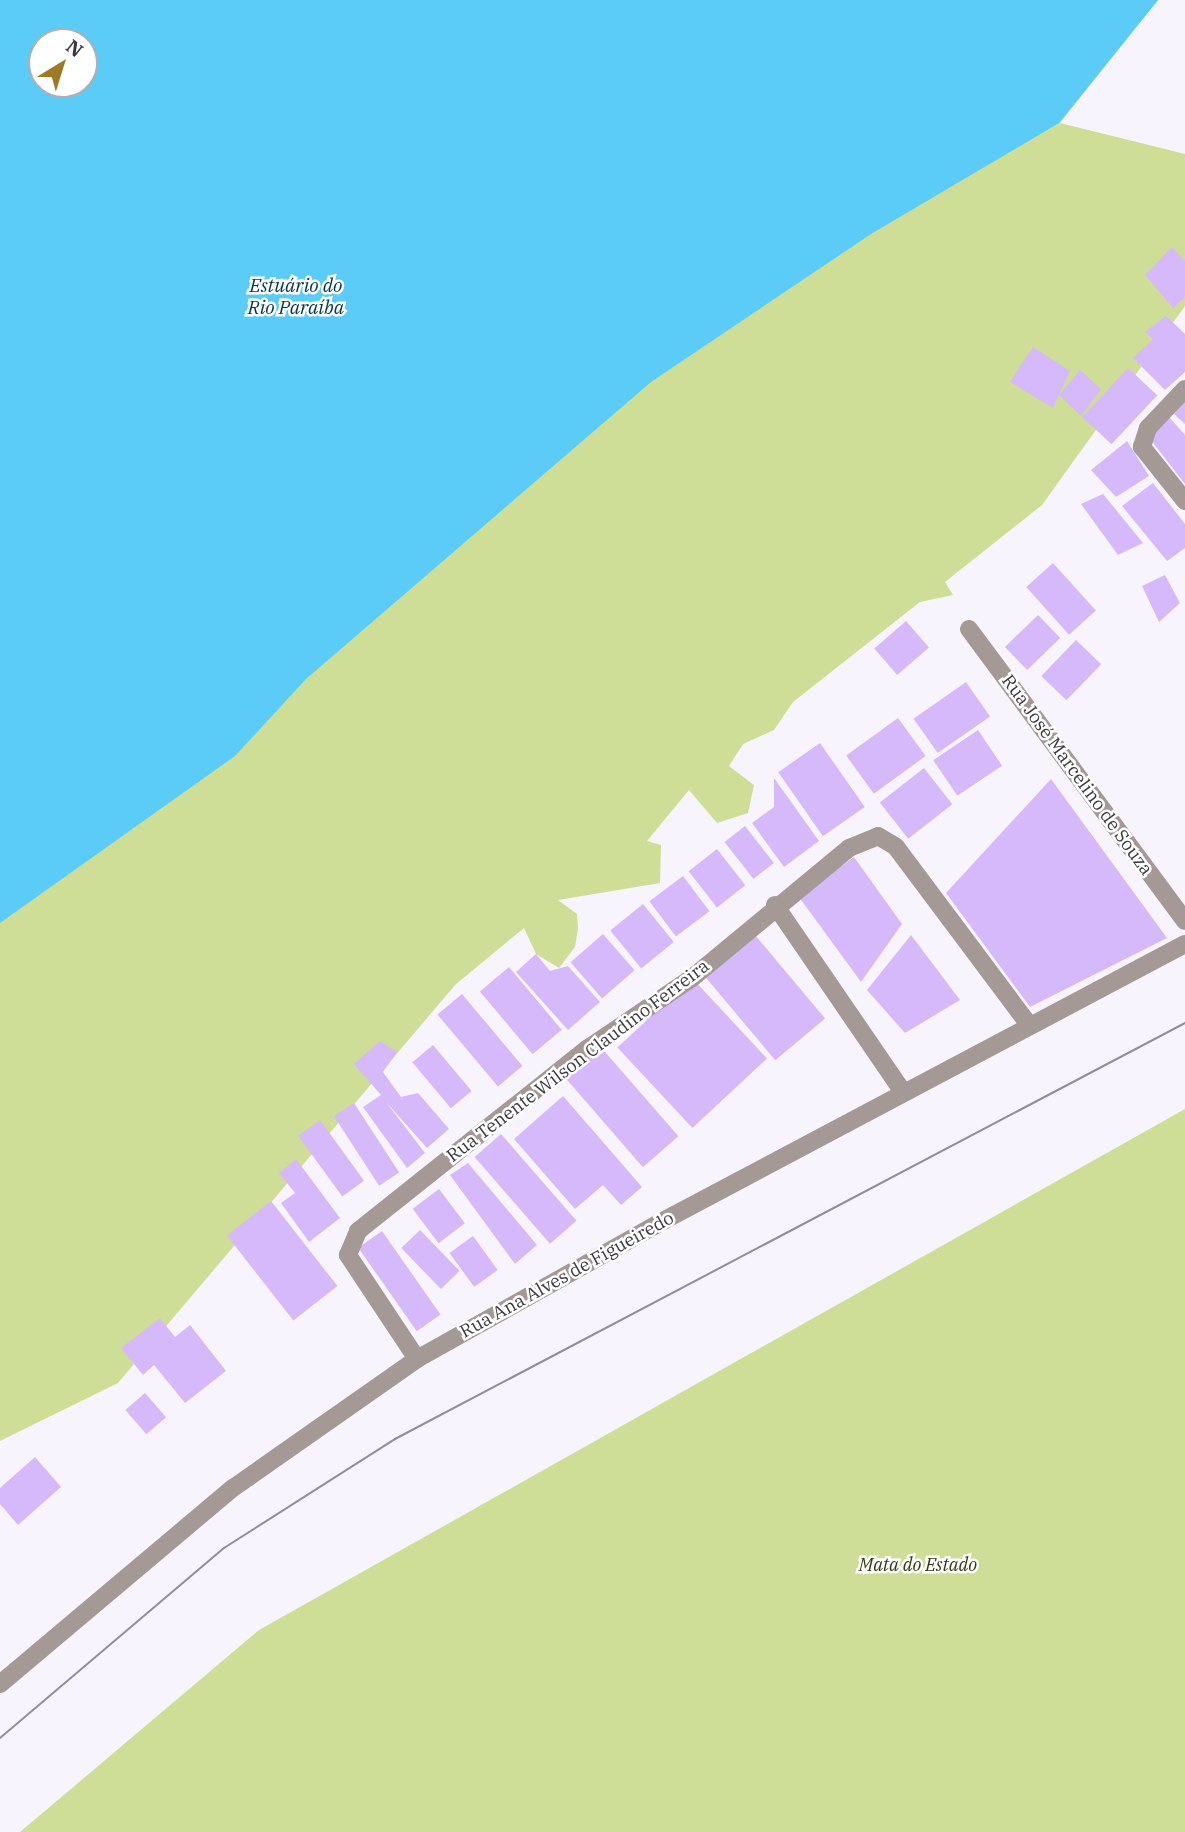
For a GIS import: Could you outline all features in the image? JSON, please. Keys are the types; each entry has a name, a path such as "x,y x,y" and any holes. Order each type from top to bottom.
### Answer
{"street":[{"path":"1185,389 1149,428 1142,447 1185,500"},
{"name":"Rua José Marcelino de Souza","path":"970,629 1185,920"},
{"name":"Rua Tenente Wilson Claudino Ferreira","path":"417,1359 348,1255 358,1231 587,1049 692,978 775,905 849,848 878,836 896,847 1029,1025"},
{"path":"775,905 904,1091"},
{"name":"Rua Ana Alves de Figueiredo","path":"0,1684 233,1488 417,1359 904,1091 1185,944"}],"green space":[{"path":"212,0 1158,0 1060,123 1185,154 1185,306 1042,505 945,582 953,595 920,602 793,702 774,730 743,744 729,766 754,785 748,813 717,823 689,790 647,841 661,845 660,883 558,900 577,914 578,929 575,947 559,968 536,954 524,928 455,985 118,1383 0,1441 0,182"},
{"name":"Mata do Estado","path":"1185,1109 1185,1832 20,1832 259,1630"}],"water":[{"name":"Estuário do Rio Paraíba","path":"0,0 1158,0 1059,123 871,234 651,382 306,679 235,756 0,923"}],"building":[{"path":"1172,247 1185,261 1185,297 1173,308 1145,275"},
{"path":"1166,316 1185,334 1185,372 1165,390 1133,358 1153,339 1145,332"},
{"path":"1033,347 1070,371 1053,408 1010,382"},
{"path":"1128,368 1157,395 1112,444 1082,417"},
{"path":"1080,370 1101,389 1081,416 1059,395"},
{"path":"1185,401 1185,424 1174,414"},
{"path":"1169,417 1185,435 1185,484 1150,439"},
{"path":"1127,441 1149,476 1116,497 1091,470"},
{"path":"1153,483 1185,524 1185,548 1167,561 1122,506"},
{"path":"1103,494 1143,543 1118,555 1081,504"},
{"path":"1053,563 1096,611 1069,635 1026,587"},
{"path":"1165,575 1180,603 1159,622 1142,586"},
{"path":"1038,615 1060,638 1027,670 1005,647"},
{"path":"906,621 929,647 897,675 874,649"},
{"path":"1076,640 1101,664 1066,700 1041,676"},
{"path":"966,682 990,716 938,753 914,719"},
{"path":"898,718 926,756 874,794 846,756"},
{"path":"978,730 1002,766 957,796 933,760"},
{"path":"820,743 865,807 823,836 778,772"},
{"path":"924,768 952,804 908,839 880,802"},
{"path":"774,778 819,841 784,867 752,823 774,807"},
{"path":"1051,779 1167,938 1030,1007 946,893"},
{"path":"745,826 774,863 753,879 725,842"},
{"path":"717,849 745,885 717,907 689,871"},
{"path":"854,857 902,924 861,982 799,897"},
{"path":"683,876 709,911 676,936 649,901"},
{"path":"643,904 674,942 641,969 610,930"},
{"path":"603,934 634,970 602,998 571,962"},
{"path":"755,935 825,1018 775,1060 705,977"},
{"path":"911,935 960,1000 905,1033 867,990"},
{"path":"536,954 550,971 568,966 600,1002 568,1030 516,972"},
{"path":"509,967 562,1030 533,1054 480,991"},
{"path":"692,978 767,1058 692,1128 617,1048"},
{"path":"462,994 522,1066 498,1087 437,1015"},
{"path":"380,1041 397,1052 383,1072 401,1097 418,1093 449,1129 427,1148 386,1102 425,1153 407,1168 363,1107 381,1095 354,1064"},
{"path":"433,1045 472,1091 451,1108 412,1062"},
{"path":"599,1045 678,1136 643,1167 564,1076"},
{"path":"563,1096 642,1187 621,1205 603,1185 575,1209 514,1139"},
{"path":"354,1103 399,1173 379,1186 334,1116"},
{"path":"320,1120 364,1181 342,1197 298,1136"},
{"path":"501,1134 576,1221 550,1244 475,1157"},
{"path":"296,1159 340,1218 309,1242 281,1203 295,1193 279,1173"},
{"path":"468,1163 537,1245 515,1264 450,1175"},
{"path":"439,1189 465,1223 439,1243 413,1209"},
{"path":"271,1201 337,1286 293,1321 227,1235"},
{"path":"420,1230 460,1271 441,1289 401,1248"},
{"path":"382,1231 441,1315 417,1331 358,1248"},
{"path":"473,1236 498,1270 474,1287 450,1253"},
{"path":"160,1318 175,1337 190,1325 226,1371 185,1403 154,1365 143,1375 121,1348"},
{"path":"145,1393 166,1417 146,1434 125,1410"},
{"path":"35,1457 61,1487 18,1525 0,1504 0,1488"}],"tram line":[{"path":"0,1738 224,1548 395,1439 1185,1023"}]}
